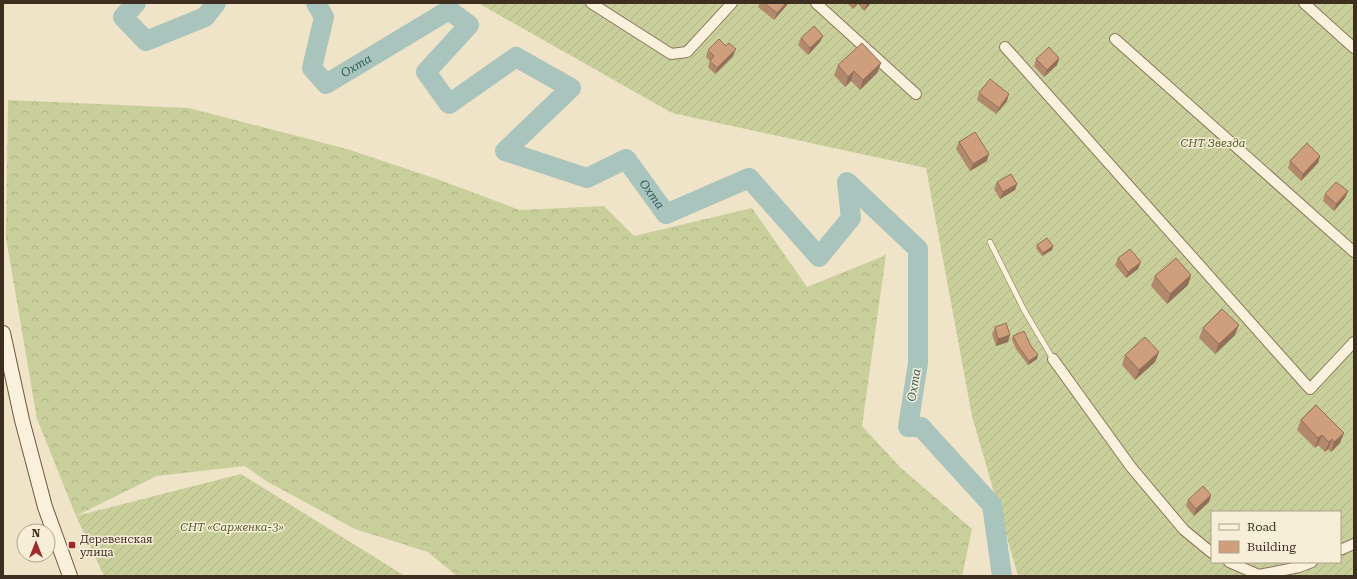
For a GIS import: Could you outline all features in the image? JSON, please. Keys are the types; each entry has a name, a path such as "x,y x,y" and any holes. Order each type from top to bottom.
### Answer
{"main road":[{"path":"3,332 22,420 45,507 70,576"}],"street":[{"path":"591,3 671,54 687,52 732,3"},
{"path":"816,3 916,94"},
{"path":"1304,3 1354,48"},
{"path":"1115,40 1354,252"},
{"path":"1005,47 1310,389 1354,342"},
{"path":"1053,358 1131,467 1184,530 1211,552"},
{"path":"1341,550 1354,544"},
{"path":"1231,563 1259,575 1300,567 1310,563"}],"lane":[{"path":"990,242 1024,310 1053,358"}],"green space":[{"name":"СНТ Звезда","path":"478,3 1354,3 1354,576 1018,576 972,416 926,168 672,113"},
{"path":"8,100 189,108 347,149 437,179 520,210 604,206 634,236 752,208 807,287 886,255 862,426 901,468 972,529 962,576 457,576 428,552 355,529 266,481 245,466 157,476 76,516 37,419 6,238"},
{"name":"СНТ «Сарженка-3»","path":"241,474 405,576 104,576 76,516"}],"building":[{"path":"764,3 786,3 777,13"},
{"path":"814,26 823,36 810,48 801,38"},
{"path":"719,39 726,46 729,43 736,49 717,68 710,61 714,56 708,50"},
{"path":"862,43 881,63 863,80 854,71 848,77 838,65"},
{"path":"1049,47 1059,58 1047,70 1036,59"},
{"path":"990,79 1009,94 999,108 979,93"},
{"path":"975,132 989,154 973,164 959,142"},
{"path":"1307,143 1320,156 1303,174 1290,161"},
{"path":"1011,174 1017,184 1003,192 997,182"},
{"path":"1336,182 1348,191 1336,204 1325,194"},
{"path":"1047,238 1053,246 1043,253 1037,245"},
{"path":"1130,249 1141,262 1128,272 1118,258"},
{"path":"1176,258 1191,275 1170,294 1155,276"},
{"path":"1222,309 1239,325 1219,344 1203,328"},
{"path":"1006,323 1010,335 998,339 995,327"},
{"path":"1024,331 1031,346 1038,355 1029,361 1013,336"},
{"path":"1145,337 1159,352 1139,370 1125,355"},
{"path":"1316,405 1344,433 1334,442 1332,439 1329,442 1322,435 1318,438 1301,420"},
{"path":"1203,486 1211,495 1196,509 1188,500"}],"waterway":[{"name":"Охта","path":"136,3 123,17 146,41 205,17 216,3"},
{"name":"Охта","path":"316,3 324,17 312,68 326,84 449,10 469,25 426,72 449,104 516,57 571,88 505,151 587,178 626,159 666,214 749,178 819,257 851,218 847,182 918,249 918,363 908,427 921,427 992,505 1002,576"}],"place":[{"name":"Деревенская улица","path":"72,545"}]}
